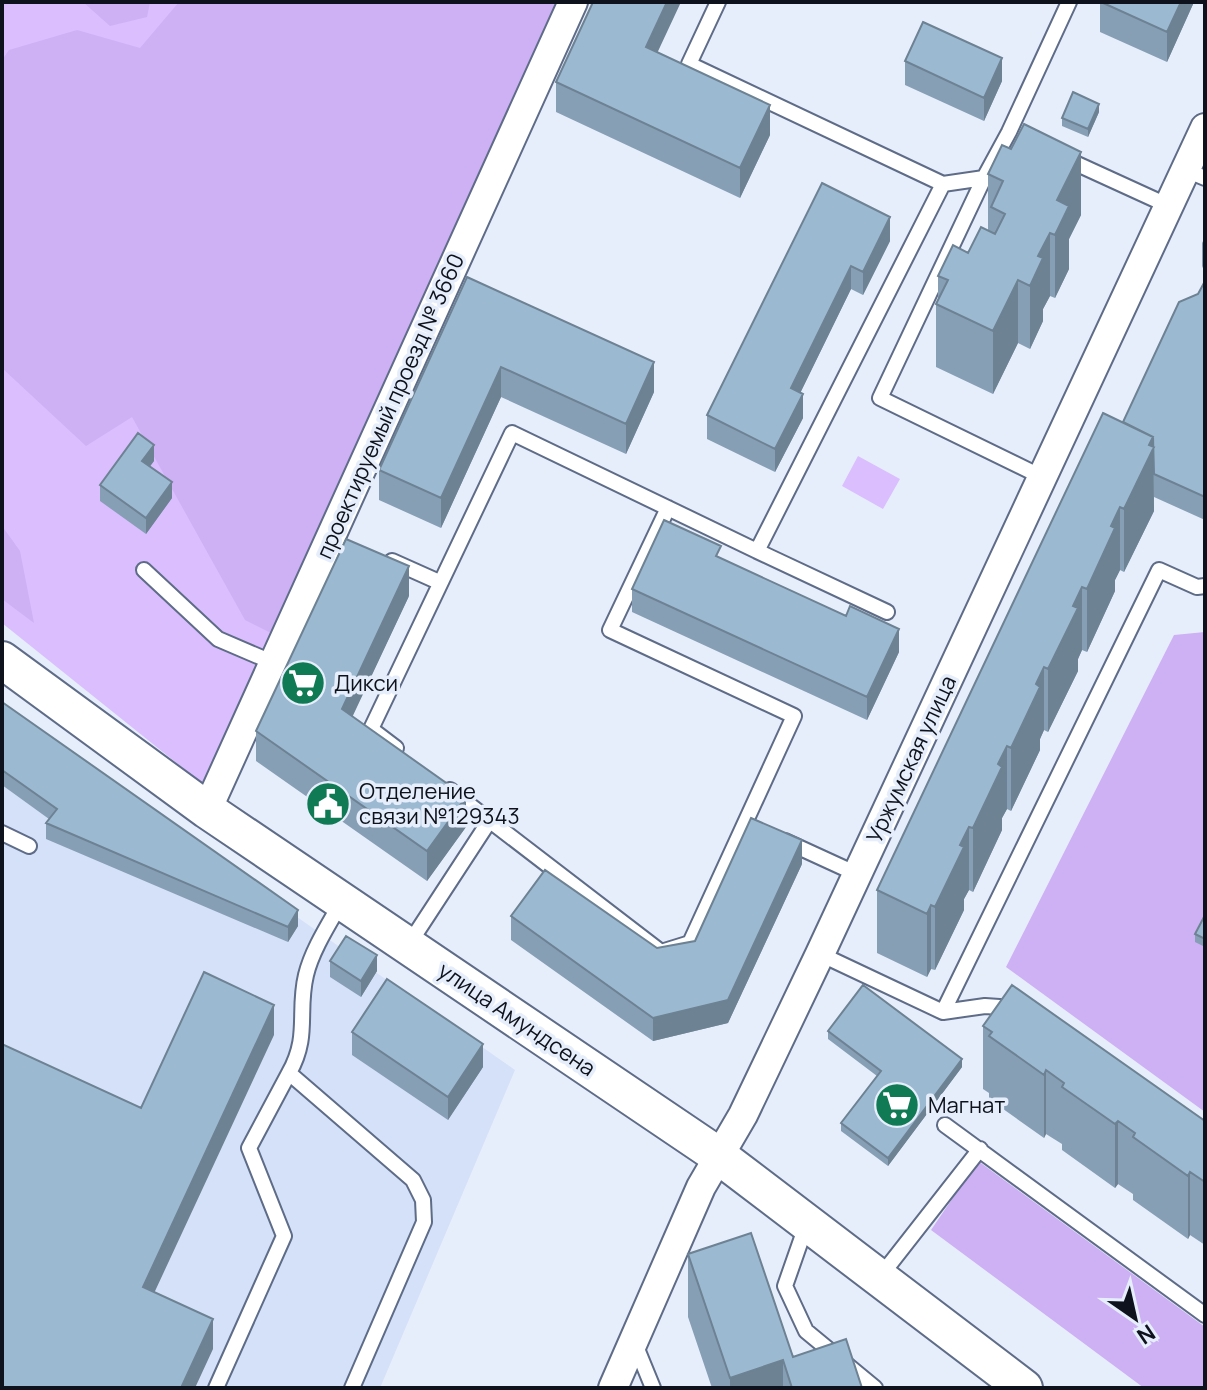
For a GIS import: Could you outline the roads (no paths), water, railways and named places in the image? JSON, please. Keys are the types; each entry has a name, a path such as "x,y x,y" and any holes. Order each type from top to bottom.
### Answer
{"street":[{"name":"проектируемый проезд № 3660","path":"207,810 274,663 339,538 573,2"},
{"name":"Уржумская улица","path":"613,1388 701,1187 743,1115 820,954 1169,206 1195,174 1205,128"},
{"name":"улица Амундсена","path":"2,660 207,810 719,1156 1024,1388"}],"lane":[{"path":"718,2 689,64 943,184 984,178"},
{"path":"1042,477 880,398 984,178 1016,135 1069,2"},
{"path":"1049,151 1169,206"},
{"path":"757,551 943,184"},
{"path":"406,756 371,729 512,433 887,612"},
{"path":"442,784 661,952 690,943 757,829 794,716 610,630 668,508"},
{"path":"374,553 439,582"},
{"path":"144,570 218,639 274,663"},
{"path":"943,1012 1159,570 1197,587 1205,586"},
{"path":"408,946 490,820"},
{"path":"757,829 857,874"},
{"path":"2,833 29,846"},
{"path":"216,1388 284,1236 249,1148 300,1054 306,975 327,926 342,901"},
{"path":"820,954 943,1012 985,1006 1026,1008"},
{"path":"289,1073 413,1180 423,1200 424,1222 352,1388"},
{"path":"945,1125 1205,1315"},
{"path":"879,1278 980,1149"},
{"path":"807,1223 785,1286 806,1331 875,1388"},
{"path":"633,1341 653,1388"}],"place":[{"name":"Дикси","path":"303,683"},
{"name":"Отделение связи №129343","path":"328,804"},
{"name":"Магнат","path":"897,1105"}]}
